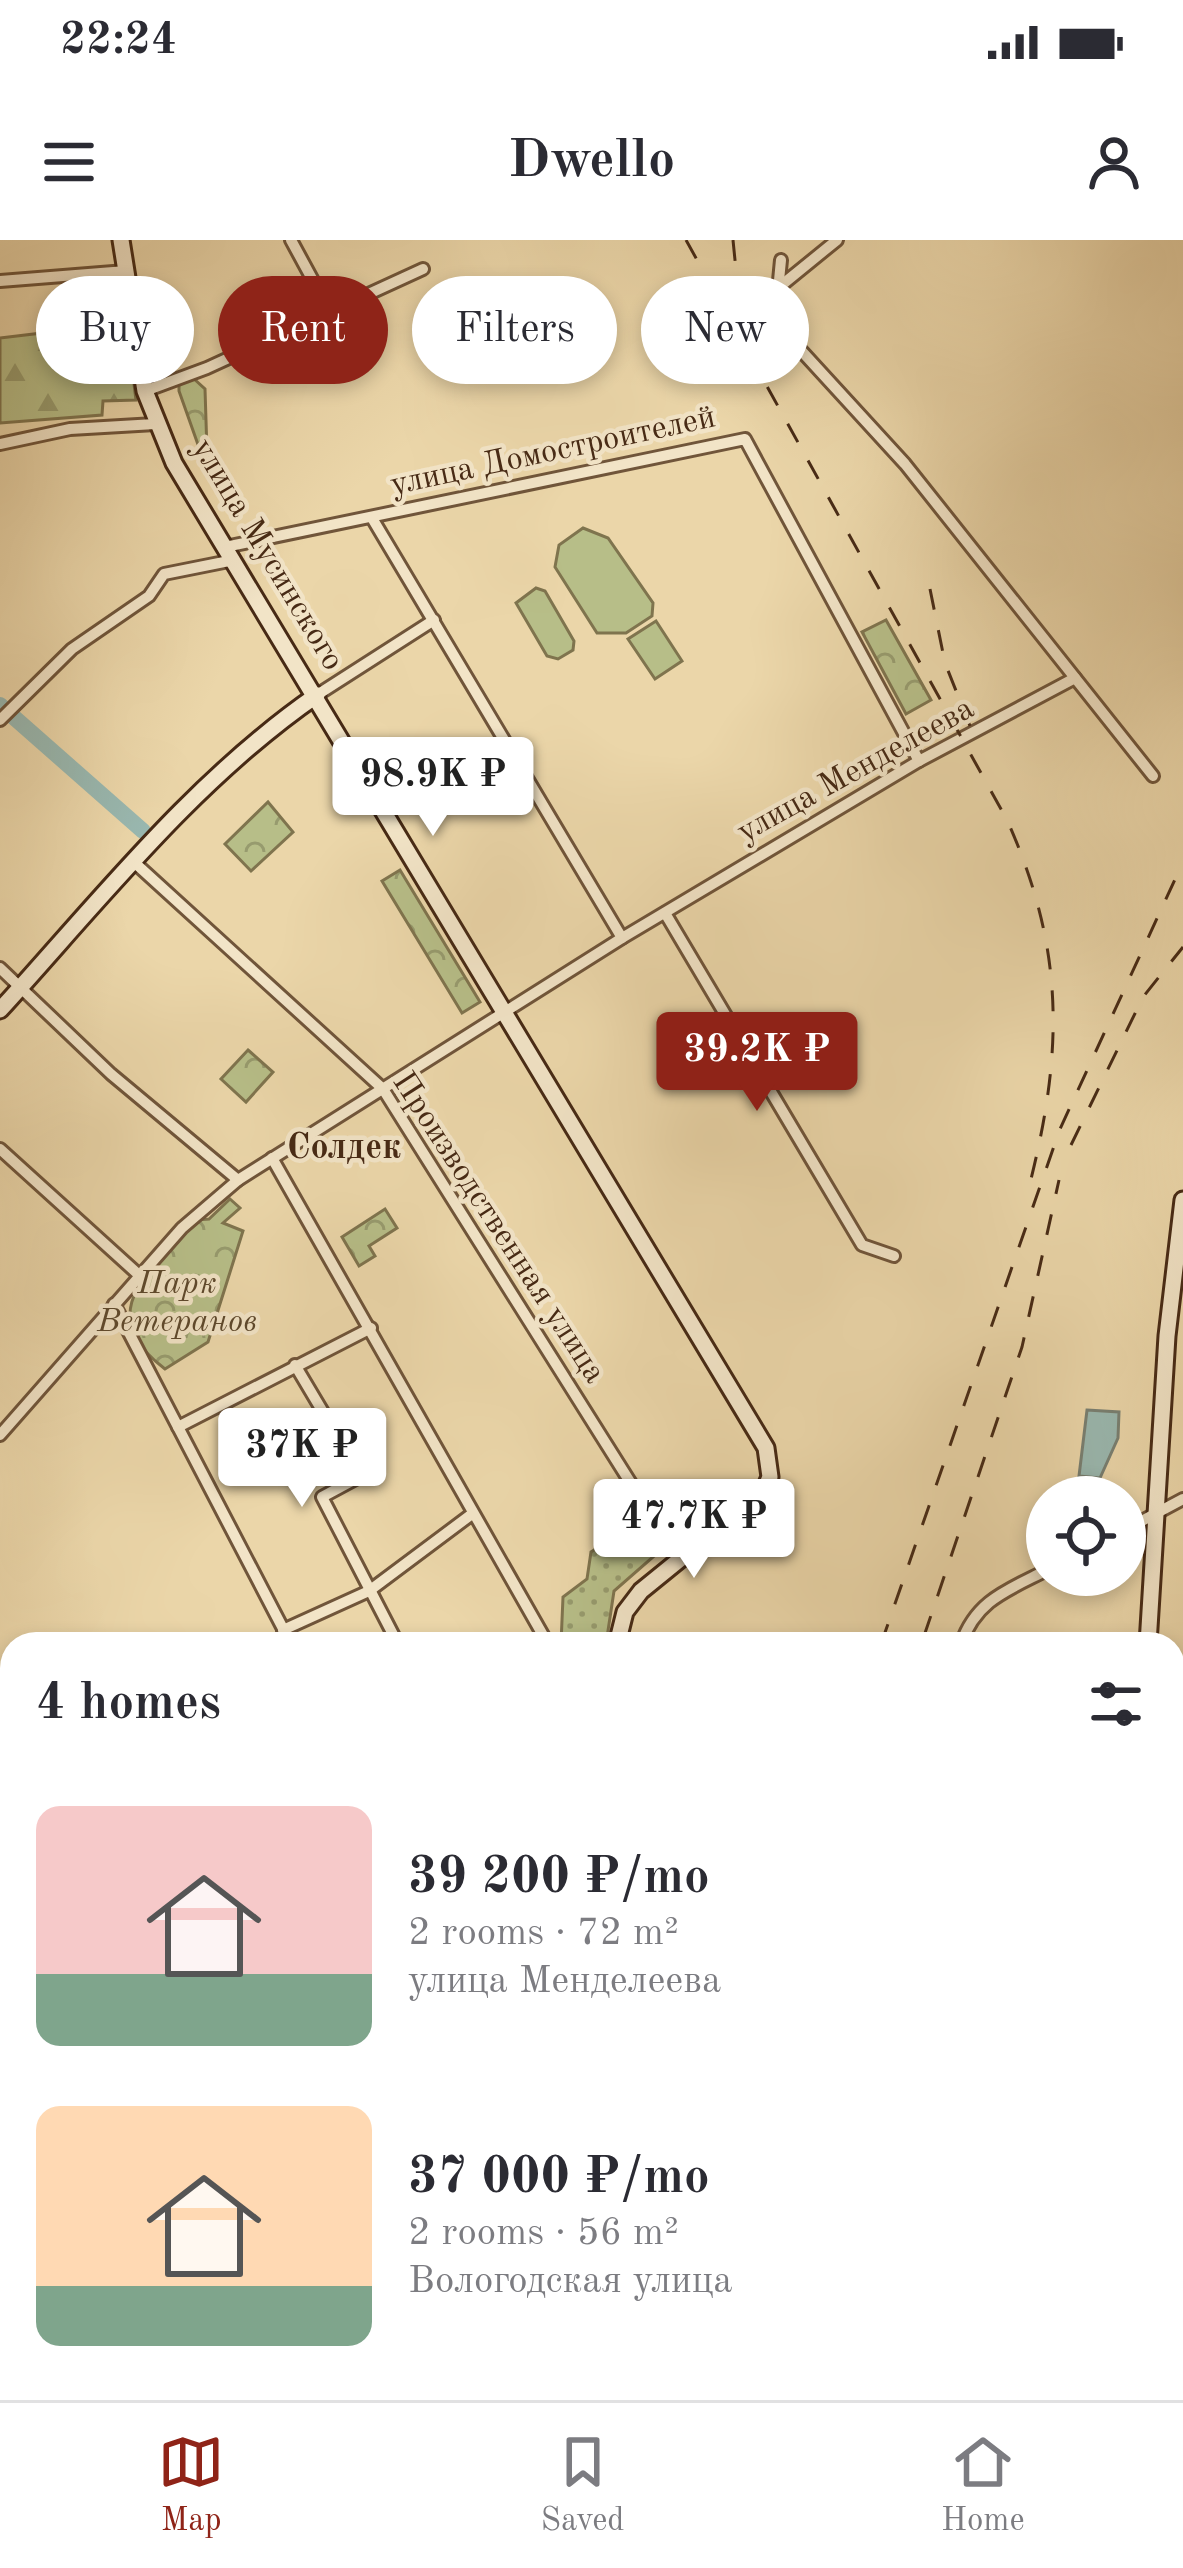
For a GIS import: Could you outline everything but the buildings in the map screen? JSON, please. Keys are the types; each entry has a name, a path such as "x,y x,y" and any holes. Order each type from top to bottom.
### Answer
{"street":[{"name":"улица Мусинского","path":"122,240 145,391 155,424 759,1434 770,1477 746,1510 641,1592 625,1612 620,1632"},
{"path":"291,240 310,276"},
{"path":"792,276 837,240"},
{"path":"779,276 781,260"},
{"path":"388,285 423,269"},
{"path":"0,281 126,271"},
{"path":"809,359 905,464 1153,776"},
{"path":"145,391 218,360"},
{"path":"0,444 70,428 155,424"},
{"name":"улица Домостроителей","path":"0,720 88,636 149,596 164,574 372,518 745,439 920,761"},
{"path":"372,518 622,938"},
{"path":"0,1010 253,739 434,620"},
{"name":"улица Менделеева","path":"0,1435 139,1275 238,1180 622,938 920,761 1075,679"},
{"name":"Производственная улица","path":"135,863 383,1089 637,1493"},
{"path":"665,913 862,1245 894,1256"},
{"path":"0,968 111,1074 238,1180"},
{"path":"0,1149 139,1275"},
{"path":"272,1159 541,1632"},
{"path":"1149,1632 1183,1200"},
{"path":"114,1304 284,1630 369,1591 472,1514"},
{"path":"178,1427 370,1328"},
{"path":"295,1365 361,1476 322,1497 391,1632"},
{"path":"1146,1520 1183,1499"},
{"path":"966,1632 975,1611 987,1600 1026,1580"}],"green space":[{"path":"36,334 36,384 134,384 136,400 103,401 102,415 0,423 0,338"},
{"path":"194,379 205,389 207,452 201,453 179,384 194,384"},
{"path":"583,528 608,538 653,603 652,616 626,633 597,633 555,567 559,545"},
{"path":"536,588 545,591 574,641 573,650 558,659 547,656 516,603"},
{"path":"886,620 931,700 906,714 862,632"},
{"path":"656,621 682,661 655,679 628,639"},
{"path":"268,802 293,832 251,871 225,844"},
{"path":"400,870 480,1002 462,1013 382,881"},
{"path":"248,1050 273,1072 246,1102 221,1079"},
{"name":"Парк Ветеранов","path":"230,1199 240,1208 223,1223 243,1231 208,1342 165,1369 143,1349 132,1329 135,1293 195,1220 209,1219"},
{"path":"385,1209 397,1228 369,1246 375,1256 359,1266 342,1237"},
{"path":"646,1529 661,1550 614,1591 608,1632 562,1632 563,1597 587,1579 591,1552 622,1533"}],"water":[{"path":"1087,1410 1119,1412 1118,1438 1101,1476 1079,1476"}],"waterway":[{"path":"0,705 143,831"}],"railway":[{"path":"686,240 1007,820 1026,867 1039,911 1053,998 1049,1087 1030,1183"},
{"path":"733,240 737,276"},
{"path":"930,589 945,663 970,726"},
{"path":"885,1632 1060,1129 1183,862"},
{"path":"1071,1145 1143,997 1183,947"},
{"path":"925,1632 1022,1347 1059,1180"}],"district":[{"name":"Солдек","path":"344,1149"}]}
